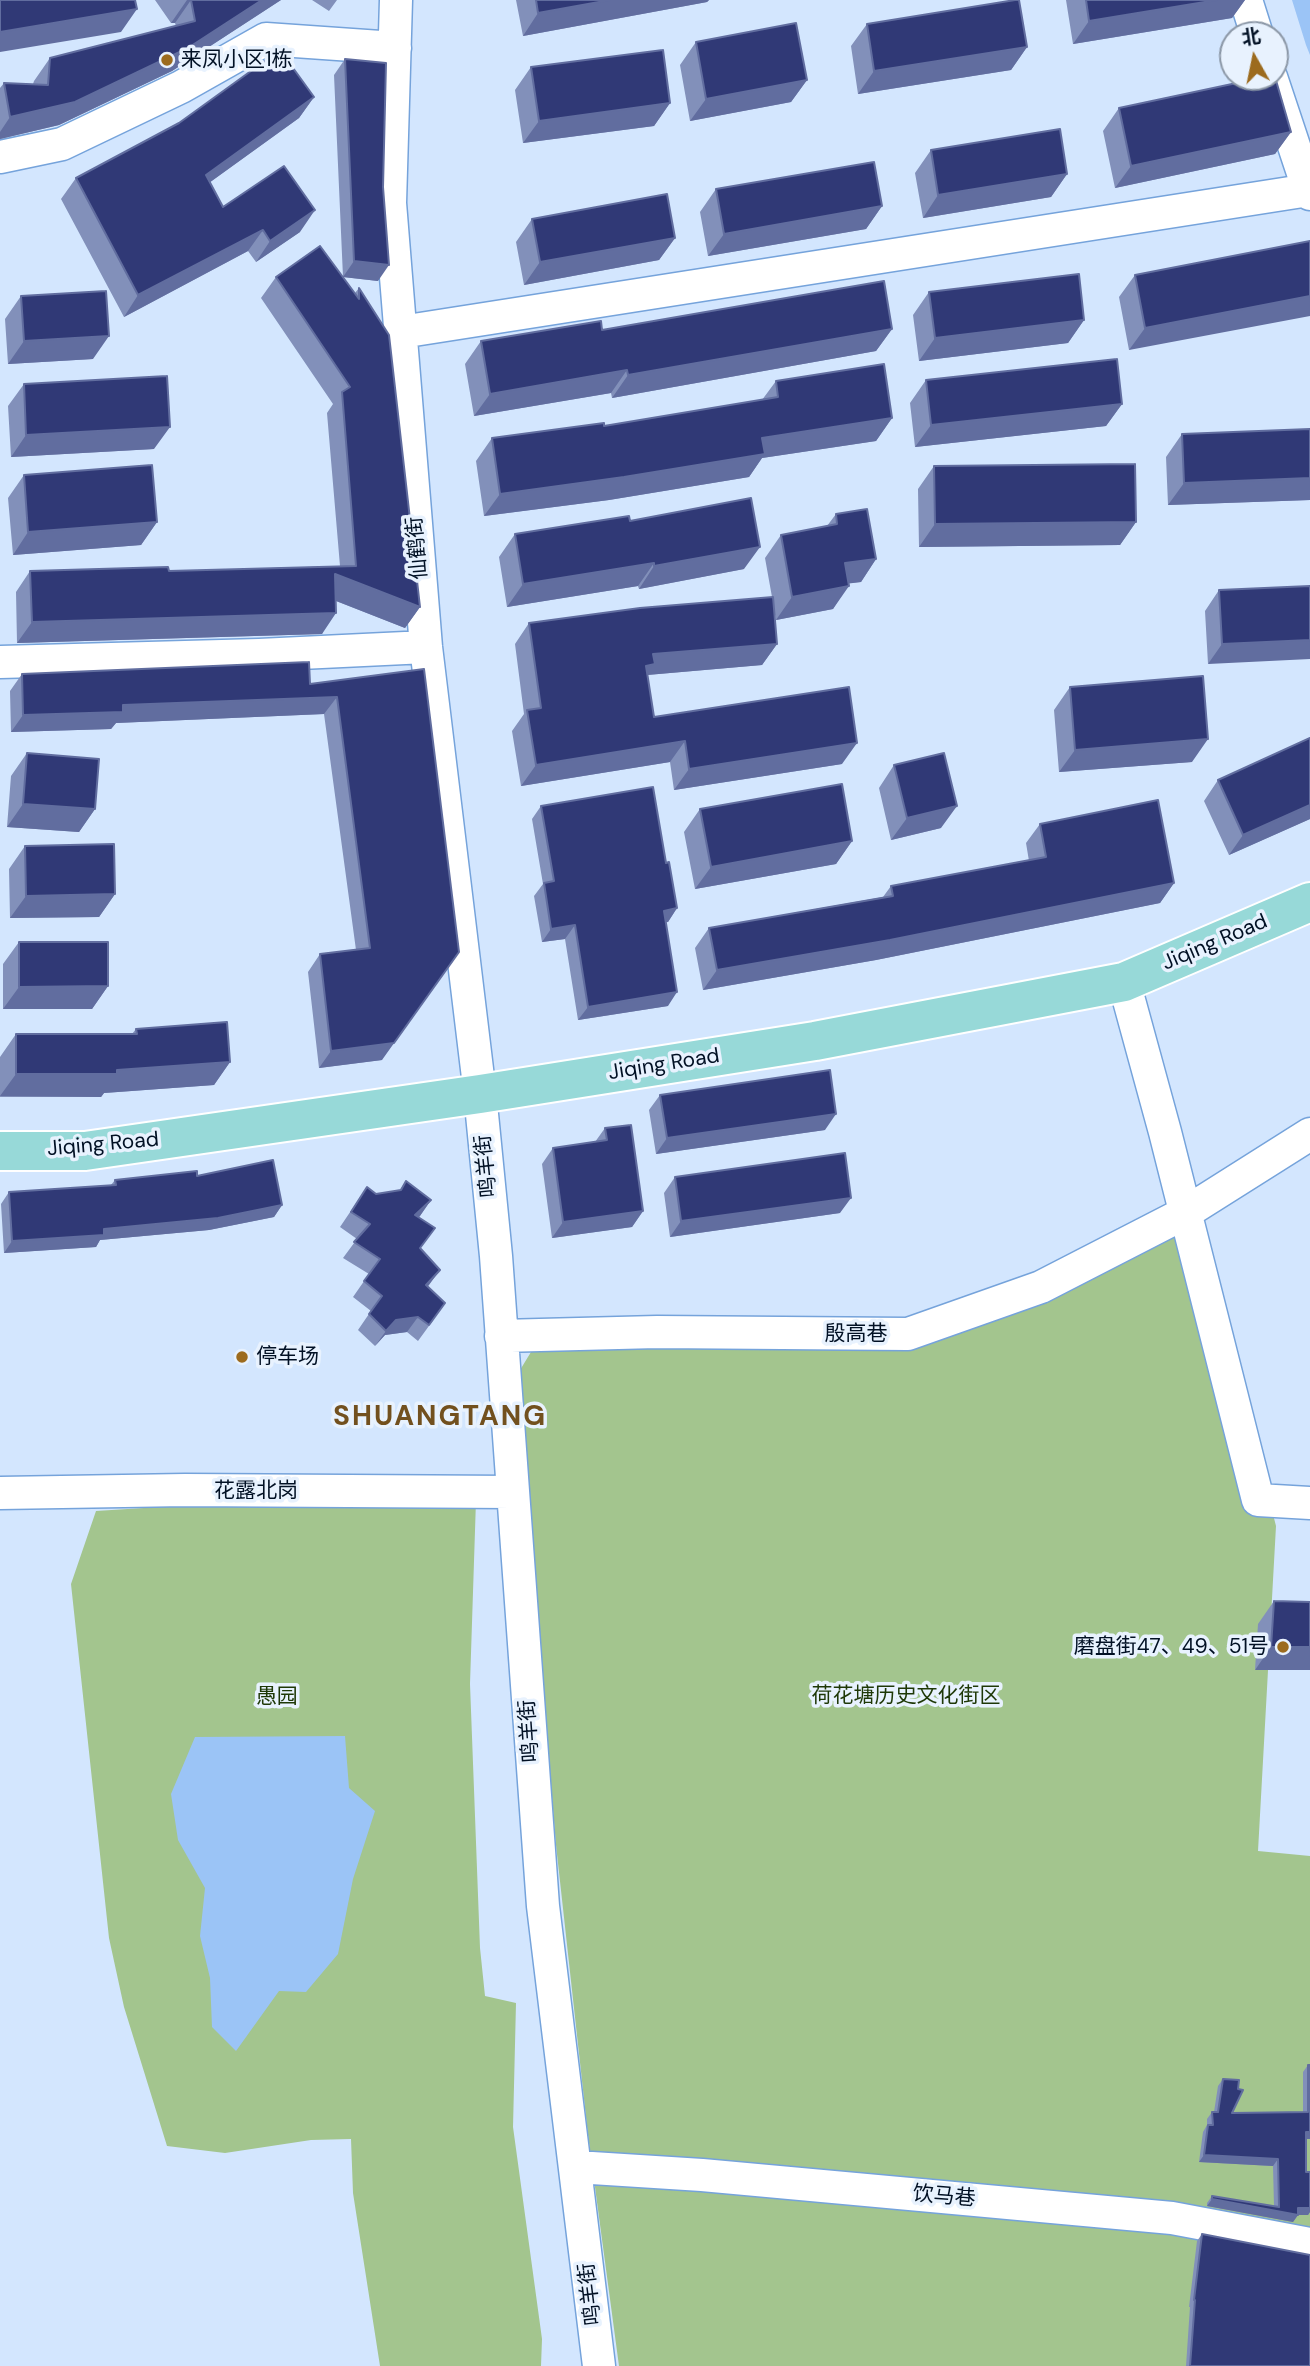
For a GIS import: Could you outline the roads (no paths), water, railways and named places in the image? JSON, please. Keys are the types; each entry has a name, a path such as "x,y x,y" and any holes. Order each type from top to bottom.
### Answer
{"main road":[{"name":"Jiqing Road","path":"0,1151 85,1151 480,1094 816,1041 1124,982 1310,902"}],"street":[{"name":"仙鹤街","path":"396,0 390,203 426,647 480,1094"},
{"path":"1246,0 1253,21"},
{"path":"0,157 62,144 181,86 266,38 395,48"},
{"path":"401,332 1309,192 1276,91"},
{"path":"0,662 259,655 426,647"},
{"path":"1124,982 1258,1500 1310,1503"},
{"name":"鸣羊街","path":"480,1094 496,1256 542,1906 599,2366"},
{"name":"殷高巷","path":"501,1336 657,1332 908,1334 1041,1287 1185,1213 1310,1134"},
{"name":"花露北岗","path":"0,1493 185,1490 512,1492"},
{"name":"饮马巷","path":"576,2167 702,2175 1172,2218 1310,2244"}],"water":[{"path":"1292,0 1310,0 1310,55 1306,45"},
{"path":"345,1736 349,1788 375,1811 353,1879 338,1954 306,1992 279,1991 236,2051 212,2027 210,1978 200,1936 205,1888 178,1840 171,1794 195,1737"}],"place":[{"name":"来凤小区1栋","path":"167,60"},
{"name":"停车场","path":"242,1357"},
{"name":"磨盘街47、49、51号","path":"1283,1647"}],"district":[{"name":"SHUANGTANG","path":"440,1418"}],"park label":[{"name":"荷花塘历史文化街区","path":"906,1696"},
{"name":"愚园","path":"277,1697"}]}
